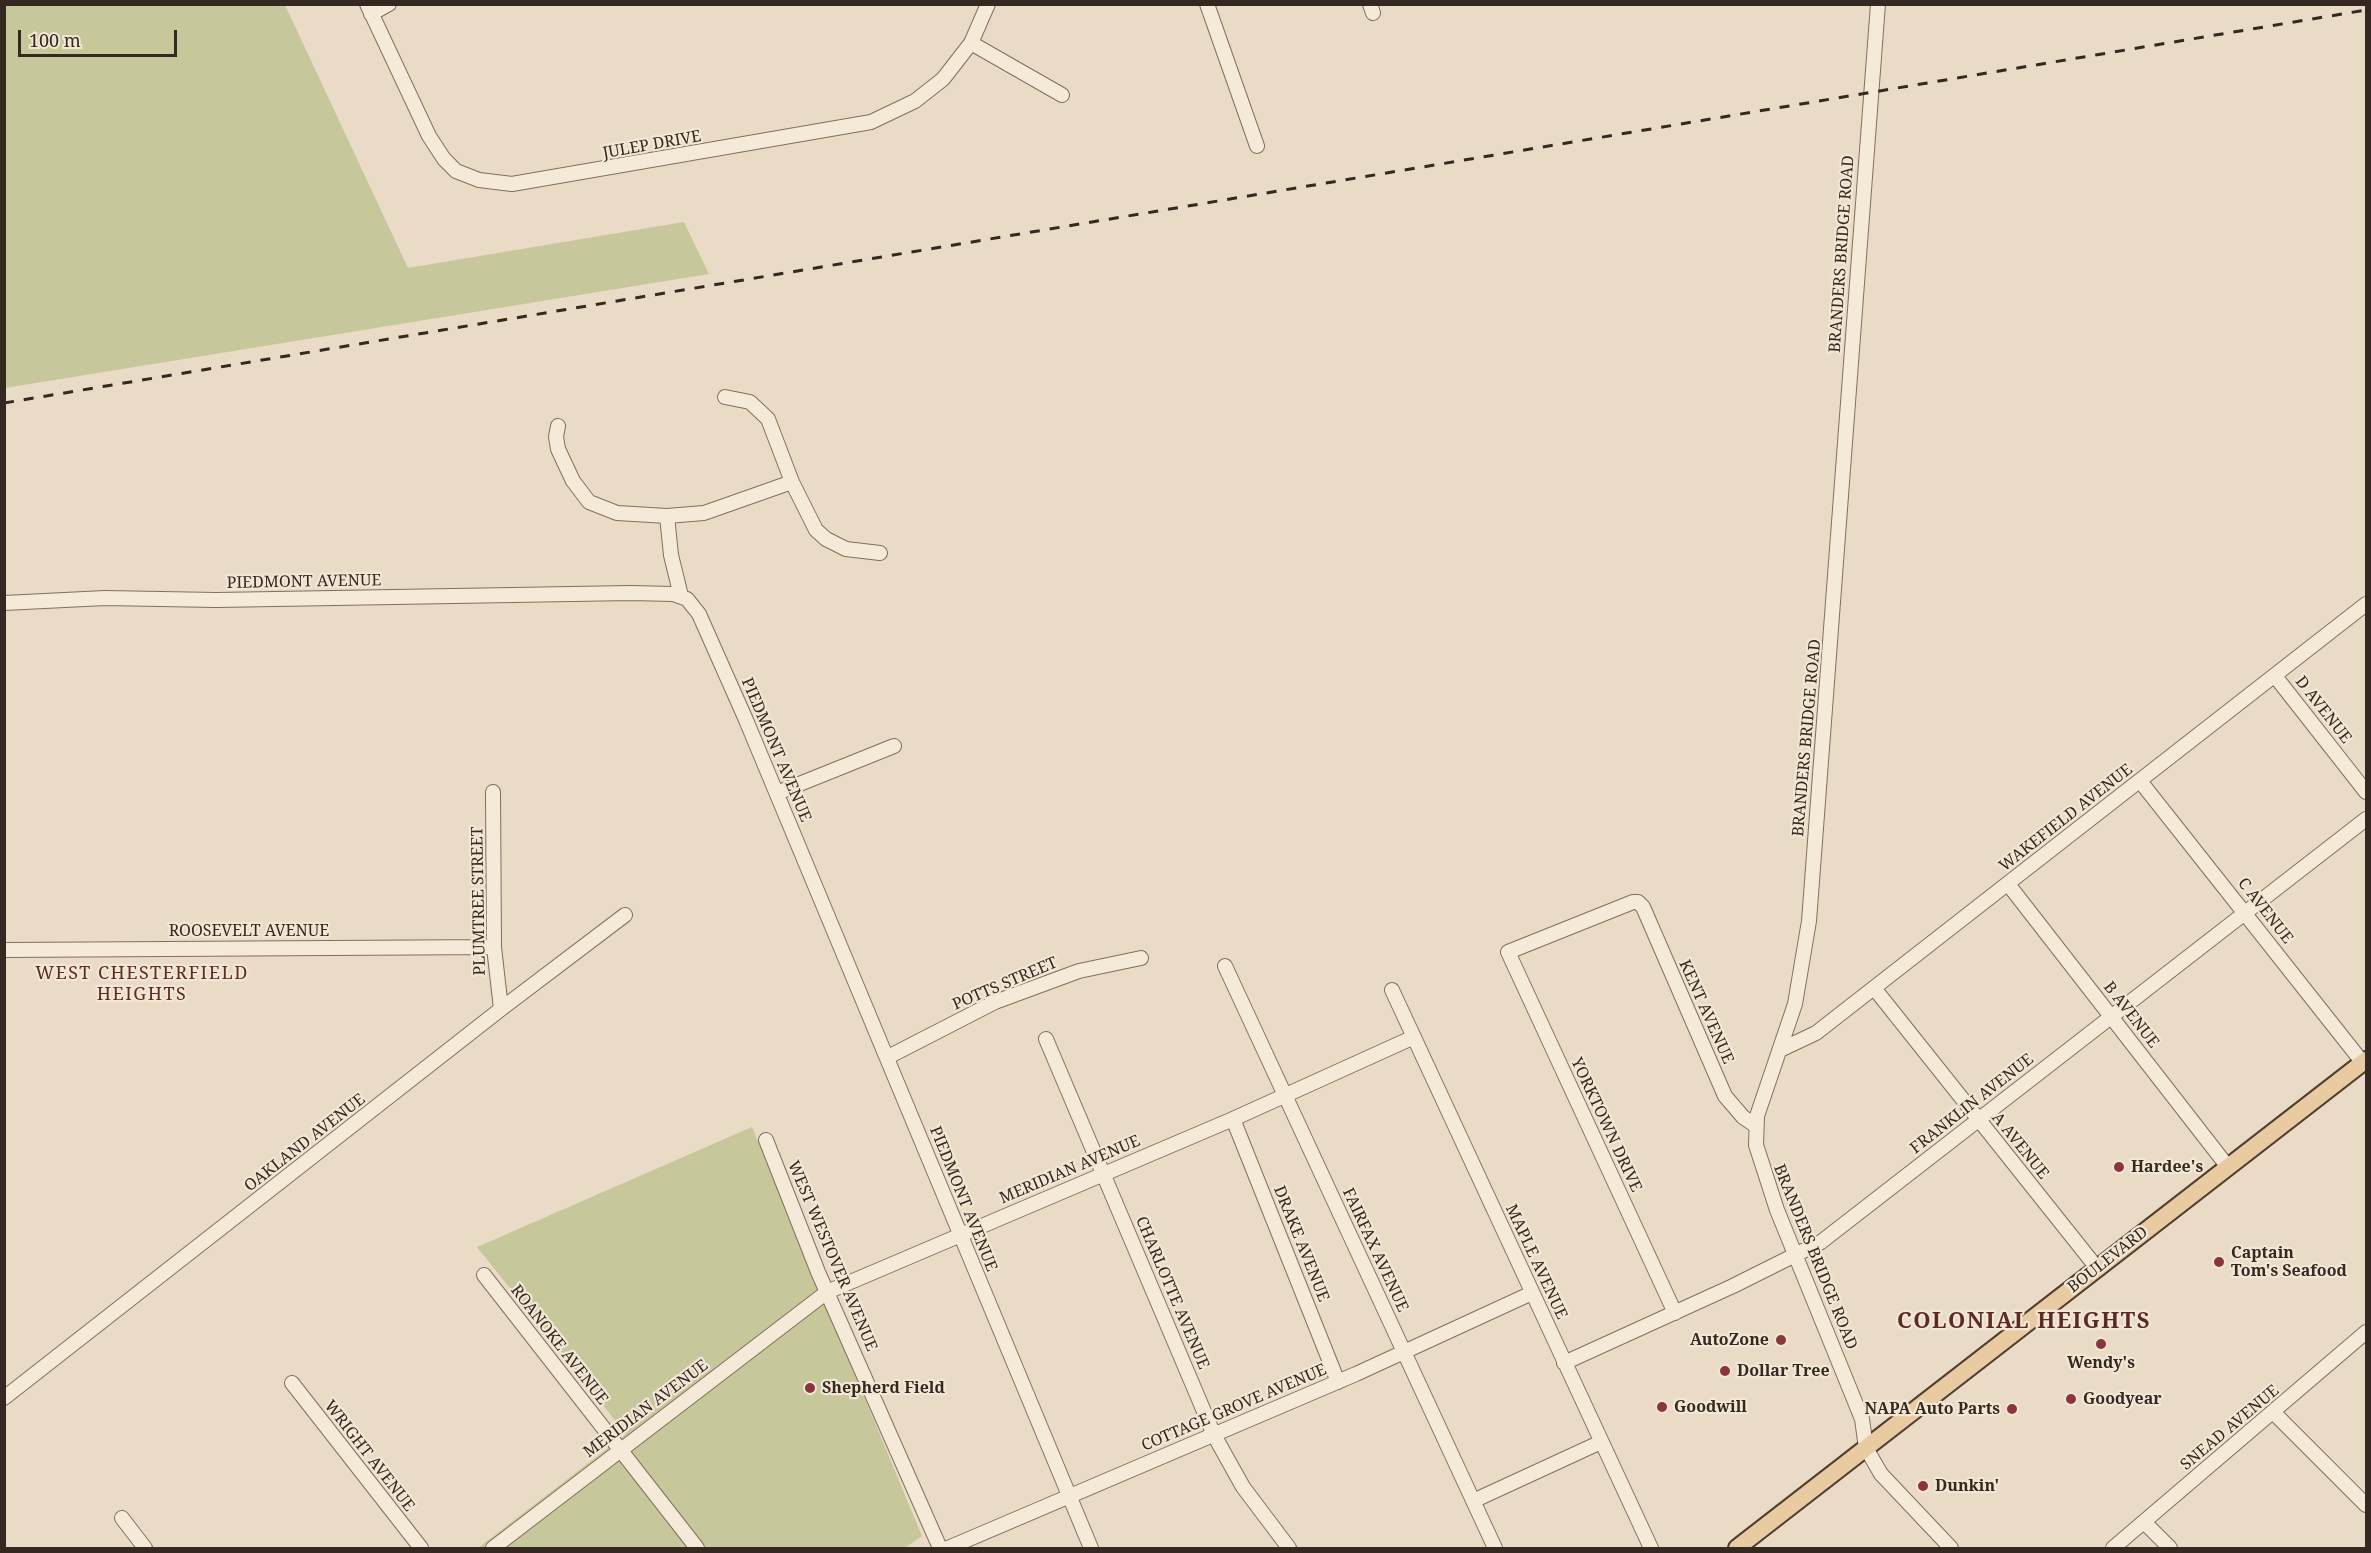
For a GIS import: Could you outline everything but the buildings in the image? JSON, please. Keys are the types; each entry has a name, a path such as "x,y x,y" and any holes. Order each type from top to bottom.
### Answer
{"main road":[{"name":"BOULEVARD","path":"1741,1547 2097,1268 2365,1062"}],"street":[{"path":"369,9 389,4"},
{"name":"JULEP DRIVE","path":"369,9 429,135 444,159 465,175 494,183 512,183 871,122 897,111 932,90 956,64 970,43 988,4"},
{"path":"1207,4 1257,146"},
{"name":"BRANDERS BRIDGE ROAD","path":"1866,1448 1862,1419 1759,1161 1756,1126 1760,1101 1795,1004 1805,957 1823,754 1878,4"},
{"path":"970,43 1062,95"},
{"path":"725,398 750,402 768,419 792,482 816,530 826,539 846,549 861,553 880,553"},
{"path":"558,426 556,437 558,449 573,481 589,502 617,513 667,516 715,511 792,482"},
{"path":"667,516 671,555 681,596"},
{"name":"PIEDMONT AVENUE","path":"4,603 105,598 216,600 631,593 681,596 694,606 777,793 1091,1548"},
{"name":"WAKEFIELD AVENUE","path":"1780,1050 1806,1040 2367,604"},
{"name":"D AVENUE","path":"2275,676 2367,792"},
{"path":"777,793 894,746"},
{"name":"C AVENUE","path":"2140,781 2365,1062"},
{"name":"PLUMTREE STREET","path":"493,792 494,946 501,1009"},
{"name":"FRANKLIN AVENUE","path":"1564,1363 1796,1256 1834,1232 2367,819"},
{"name":"B AVENUE","path":"2008,884 2228,1167"},
{"name":"YORKTOWN DRIVE","path":"1638,902 1508,952 1675,1313"},
{"name":"KENT AVENUE","path":"1638,902 1643,907 1725,1096 1743,1117 1756,1126"},
{"name":"OAKLAND AVENUE","path":"4,1398 501,1009 625,915"},
{"name":"ROOSEVELT AVENUE","path":"4,950 494,946"},
{"name":"POTTS STREET","path":"888,1057 995,1002 1079,971 1141,958"},
{"name":"FAIRFAX AVENUE","path":"1225,966 1495,1548"},
{"name":"A AVENUE","path":"1874,988 2097,1268"},
{"name":"MAPLE AVENUE","path":"1392,990 1651,1548"},
{"name":"MERIDIAN AVENUE","path":"493,1548 827,1292 1233,1119 1414,1037"},
{"name":"CHARLOTTE AVENUE","path":"1046,1039 1214,1435 1243,1487 1289,1548"},
{"name":"DRAKE AVENUE","path":"1233,1119 1338,1382"},
{"name":"WEST WESTOVER AVENUE","path":"766,1140 827,1292 940,1548"},
{"name":"ROANOKE AVENUE","path":"484,1275 697,1548"},
{"name":"COTTAGE GROVE AVENUE","path":"948,1548 1338,1382 1532,1293"},
{"name":"SNEAD AVENUE","path":"2113,1548 2367,1332"},
{"name":"WRIGHT AVENUE","path":"291,1383 421,1548"},
{"path":"2274,1413 2367,1505"},
{"path":"1473,1501 1600,1442"},
{"path":"1866,1448 1881,1474 1951,1548"},
{"path":"122,1518 145,1548"},
{"path":"2144,1522 2170,1548"}],"green space":[{"path":"5,4 285,5 408,268 684,222 709,274 5,388"},
{"path":"752,1127 922,1536 905,1548 478,1548 626,1434 477,1247"}],"railway":[{"path":"4,403 2366,10"}],"place":[{"name":"Hardee's","path":"2119,1167"},
{"name":"Captain Tom's Seafood","path":"2219,1262"},
{"name":"AutoZone","path":"1781,1340"},
{"name":"Wendy's","path":"2101,1344"},
{"name":"Dollar Tree","path":"1725,1371"},
{"name":"Shepherd Field","path":"810,1388"},
{"name":"Goodyear","path":"2071,1399"},
{"name":"Goodwill","path":"1662,1407"},
{"name":"NAPA Auto Parts","path":"2012,1409"},
{"name":"Dunkin'","path":"1923,1486"}],"district":[{"name":"WEST CHESTERFIELD HEIGHTS","path":"142,984"},
{"name":"COLONIAL HEIGHTS","path":"2024,1322"}]}
